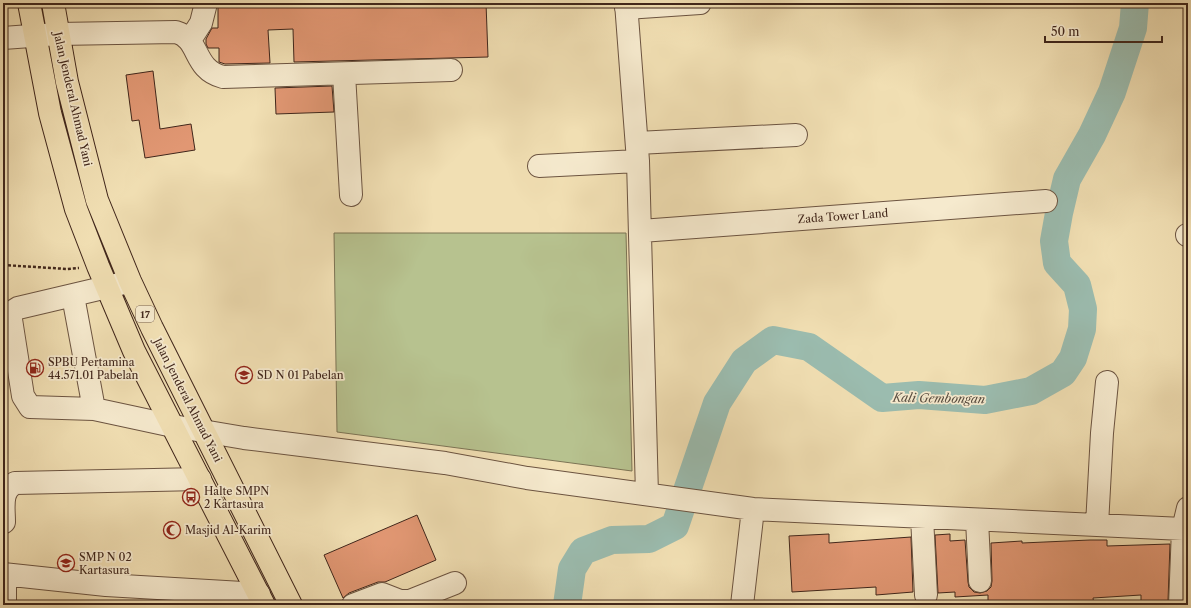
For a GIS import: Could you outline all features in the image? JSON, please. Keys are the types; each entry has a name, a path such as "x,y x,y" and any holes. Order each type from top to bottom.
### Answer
{"highway":[{"name":"Jalan Jenderal Ahmad Yani","path":"29,3 50,113 76,209 98,266 134,351 261,600"},
{"name":"Jalan Jenderal Ahmad Yani","path":"53,3 58,34 80,136 97,200 130,281 203,432 291,605"}],"street":[{"path":"190,40 201,22 206,3"},
{"path":"656,495 638,152 626,6 700,3"},
{"path":"3,38 58,34 176,32 184,34 190,40 206,70 223,77 451,70"},
{"path":"344,74 351,195"},
{"path":"539,166 638,152 796,135"},
{"name":"Zada Tower Land","path":"641,231 1046,201"},
{"path":"130,281 107,288 18,308 10,313 24,396 30,407 94,409 203,432 380,456 445,463 527,478 753,509 1097,525 1186,516 1180,605"},
{"path":"73,296 94,409"},
{"path":"1097,525 1102,433 1107,382"},
{"path":"4,522 4,492 7,487 15,483 200,479"},
{"path":"742,605 753,509"},
{"path":"922,517 926,595"},
{"path":"977,520 980,581"},
{"path":"5,605 4,574 261,600"},
{"path":"353,605 382,594 400,601 410,601 455,583"}],"path":[{"path":"3,265 67,269 98,266"}],"green space":[{"path":"334,233 626,233 632,471 337,432"}],"building":[{"path":"218,3 486,3 488,57 294,62 293,29 268,30 270,63 225,64 219,62 219,48 208,48 206,44 206,39 212,28 218,28"},
{"path":"153,71 160,129 191,124 195,150 145,158 139,120 132,121 126,75"},
{"path":"332,86 334,112 276,114 275,88"},
{"path":"417,515 436,560 385,582 378,582 349,593 343,598 324,555"},
{"path":"829,534 829,543 911,537 913,592 876,595 876,587 792,592 789,536"},
{"path":"950,534 950,541 965,540 969,587 974,592 980,593 987,591 991,587 991,543 1107,540 1107,546 1170,544 1168,601 1141,601 1141,595 1093,598 1094,605 988,605 988,595 955,597 955,592 938,593 935,535"}],"waterway":[{"name":"Kali Gembongan","path":"567,605 572,569 583,551 612,540 649,539 675,526 717,403 744,361 773,340 809,347 882,398 919,395 985,400 1031,391 1063,373 1073,358 1082,329 1083,309 1077,285 1057,263 1054,241 1059,213 1067,179 1092,135 1112,92 1133,28 1135,3"}],"place":[{"name":"SPBU Pertamina 44.571.01 Pabelan","path":"35,368"},
{"name":"SD N 01 Pabelan","path":"244,375"},
{"name":"Halte SMPN 2 Kartasura","path":"191,497"},
{"name":"Masjid Al-Karim","path":"172,530"},
{"name":"SMP N 02 Kartasura","path":"66,563"}]}
